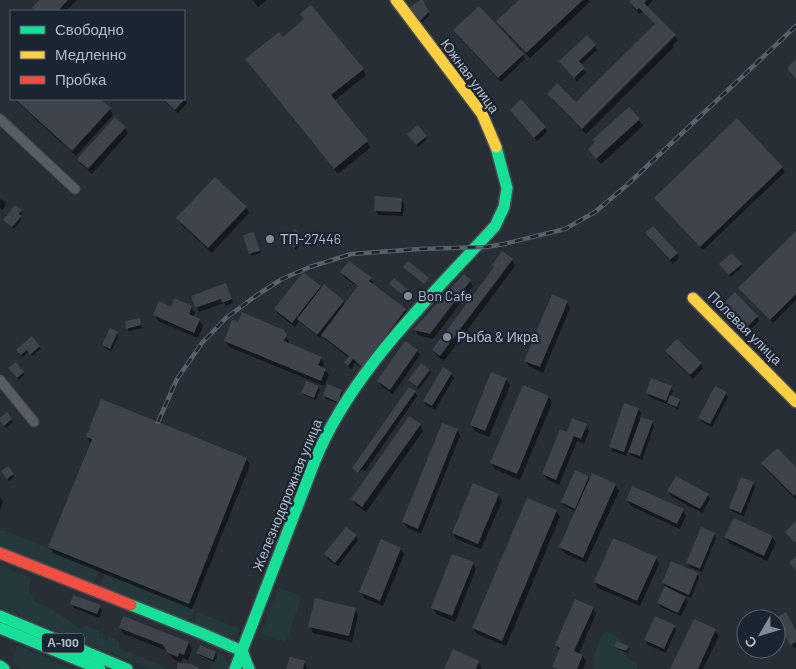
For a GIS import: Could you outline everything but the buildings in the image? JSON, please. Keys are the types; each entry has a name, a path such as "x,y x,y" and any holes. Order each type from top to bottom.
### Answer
{"street":[{"name":"Южная улица","path":"396,0 482,114 503,166 508,188 504,207"},
{"path":"0,119 75,189"},
{"name":"Железнодорожная улица","path":"235,669 284,539 332,424 384,351 495,226 504,207"},
{"name":"Полевая улица","path":"693,298 796,402"},
{"path":"0,380 34,422"},
{"path":"0,553 242,650 250,669"},
{"name":"А-100","path":"0,616 127,669"},
{"name":"А-100","path":"1,628 100,669"},
{"path":"0,666 4,669"}],"green space":[{"path":"3,530 99,569 94,583 0,545 0,531"},
{"path":"0,565 31,578 29,590 34,601 52,609 79,628 87,626 103,633 103,639 107,640 109,636 119,642 119,648 169,669 151,669 0,608"},
{"path":"105,573 195,609 189,621 187,621 100,586"},
{"path":"279,588 302,596 286,642 261,634"},
{"path":"198,612 239,630 230,636 210,632 193,623"},
{"path":"608,632 618,637 625,656 637,663 637,669 596,669 593,667 593,658 602,634"},
{"path":"17,645 72,669 22,669 13,663"},
{"path":"218,652 229,665 228,669 210,669"}],"railway":[{"path":"158,422 177,379 202,343 226,318 282,279 310,267 351,254 486,247 565,229 595,212 627,185 796,26"}],"traffic: fast":[{"path":"235,669 314,463 329,430 348,398 394,337 495,226 504,207 507,188 496,147"},
{"path":"131,605 242,651 249,669"},
{"path":"0,616 127,669"},
{"path":"0,628 100,669"},
{"path":"0,666 4,669"}],"traffic: slow":[{"path":"396,0 482,114 496,147"},
{"path":"693,298 796,402"}],"traffic: jam":[{"path":"0,553 131,605"}],"place":[{"name":"ТП-27446","path":"270,239"},
{"name":"Bon Cafe","path":"408,296"},
{"name":"Рыба & Икра","path":"447,337"}]}
